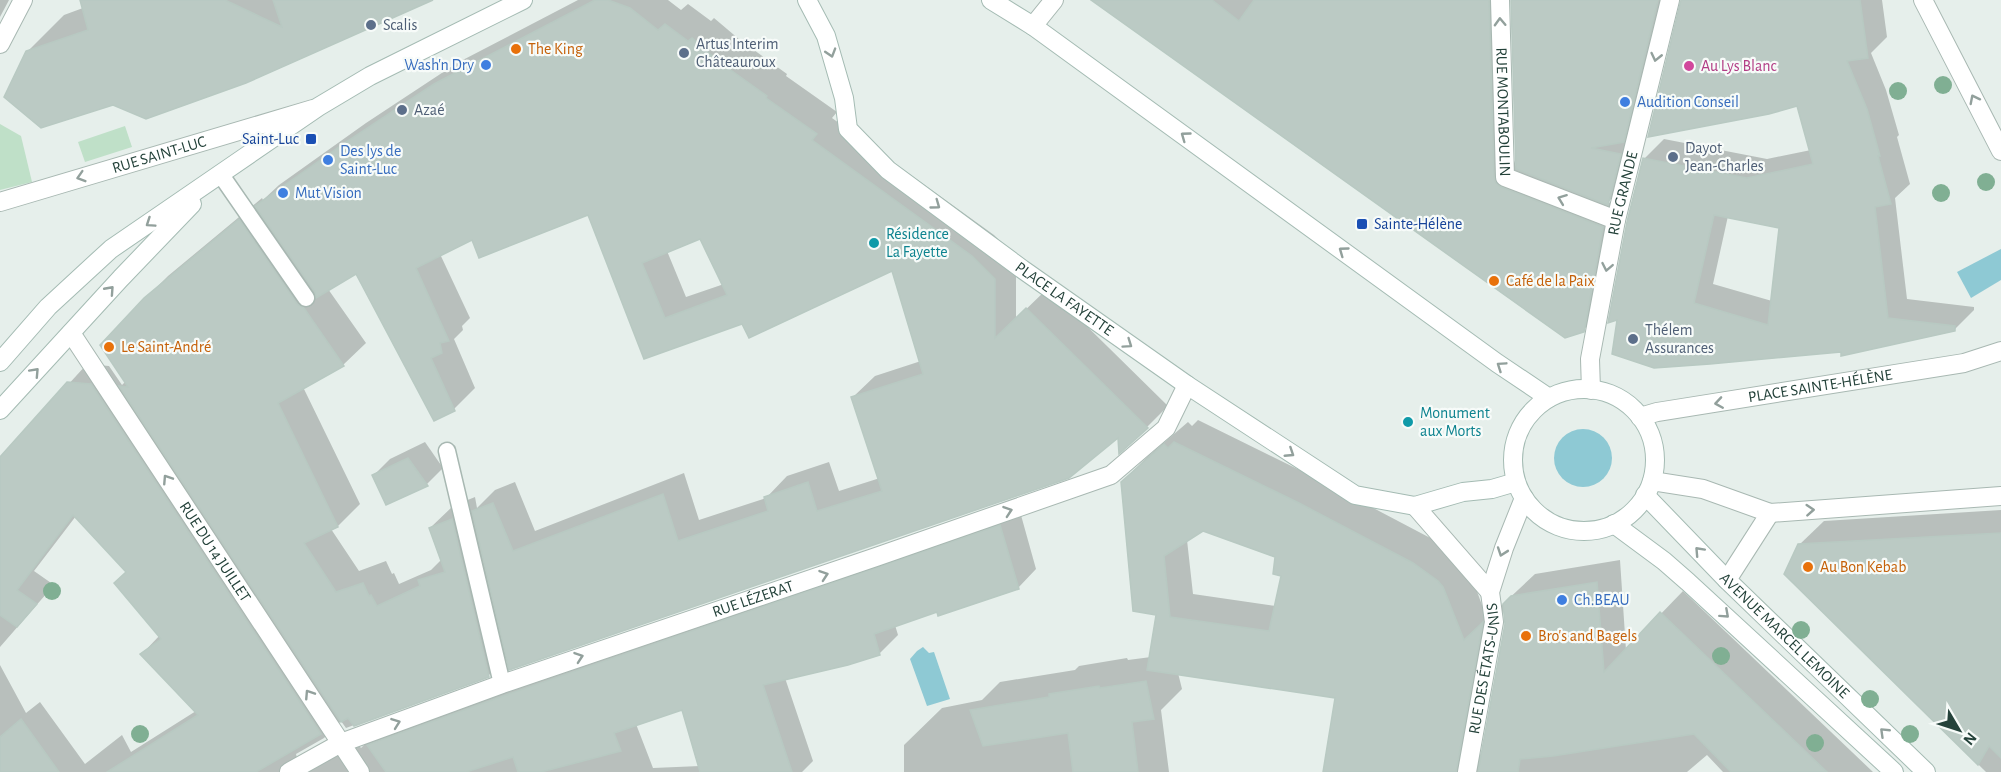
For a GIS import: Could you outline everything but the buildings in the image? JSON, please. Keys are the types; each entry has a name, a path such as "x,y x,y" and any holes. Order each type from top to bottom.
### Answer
{"street":[{"path":"0,44 23,0"},
{"name":"RUE SAINT-LUC","path":"0,362 48,307 111,249 318,107 370,76 523,0"},
{"name":"PLACE LA FAYETTE","path":"807,0 826,36 844,98 848,129 888,170 1022,269 1187,385 1355,495 1414,507 1463,492 1492,489 1520,490"},
{"path":"991,0 1033,26 1488,357 1549,398"},
{"path":"1033,26 1054,0"},
{"name":"RUE MONTABOULIN","path":"1500,0 1505,177 1616,220"},
{"name":"RUE GRANDE","path":"1591,390 1590,359 1616,220 1670,0"},
{"path":"1923,0 2001,151"},
{"name":"RUE SAINT-LUC","path":"0,202 318,107"},
{"name":"RUE SAINT-LUC","path":"0,410 121,278 218,177"},
{"name":"RUE DU 14 JUILLET","path":"71,333 360,772"},
{"name":"PLACE SAINTE-HÉLÈNE","path":"1640,417 1657,412 1964,363 2001,351"},
{"name":"RUE LÉZERAT","path":"289,772 341,743 502,684 1111,475 1166,428 1187,385"},
{"path":"1591,390 1610,394 1626,403 1640,417 1654,447 1655,464 1649,488 1637,507 1627,517 1595,530 1574,531 1554,525 1537,514 1520,490 1513,463 1515,444 1522,426 1534,410 1549,398 1570,391 1591,390"},
{"path":"1649,488 1703,489 1770,513 2001,496"},
{"name":"AVENUE MARCEL LEMOINE","path":"1649,488 1727,580 1926,772"},
{"name":"RUE DES ÉTATS-UNIS","path":"1467,772 1494,622 1490,592 1520,490"},
{"path":"1414,507 1490,592"},
{"path":"1727,580 1770,513"},
{"name":"AVENUE MARCEL LEMOINE","path":"1614,524 1697,589 1894,772"}],"lane":[{"path":"218,177 306,298"},
{"path":"447,451 502,684"}],"green space":[{"path":"0,124 21,136 32,182 0,190"},
{"path":"125,126 132,147 85,162 78,142"}],"water":[{"path":"2001,249 2001,280 1971,298 1957,272"},
{"path":"1583,429 1594,431 1607,442 1612,458 1610,469 1599,482 1583,487 1572,485 1559,474 1554,458 1556,447 1567,434"},
{"path":"923,647 929,653 934,652 950,699 927,706 910,659"}],"place":[{"name":"Scalis","path":"371,25"},
{"name":"The King","path":"516,49"},
{"name":"Artus Interim Châteauroux","path":"684,53"},
{"name":"Wash'n Dry","path":"486,65"},
{"name":"Au Lys Blanc","path":"1689,66"},
{"name":"Audition Conseil","path":"1625,102"},
{"name":"Azaé","path":"402,110"},
{"name":"Saint-Luc","path":"311,139"},
{"name":"Dayot Jean-Charles","path":"1673,157"},
{"name":"Des lys de Saint-Luc","path":"328,160"},
{"name":"Mut Vision","path":"283,193"},
{"name":"Sainte-Hélène","path":"1362,224"},
{"name":"Résidence La Fayette","path":"874,243"},
{"name":"Café de la Paix","path":"1494,281"},
{"name":"Thélem Assurances","path":"1633,339"},
{"name":"Le Saint-André","path":"109,347"},
{"name":"Monument aux Morts","path":"1408,422"},
{"name":"Au Bon Kebab","path":"1808,567"},
{"name":"Ch.BEAU","path":"1562,600"},
{"name":"Bro's and Bagels","path":"1526,636"}]}
